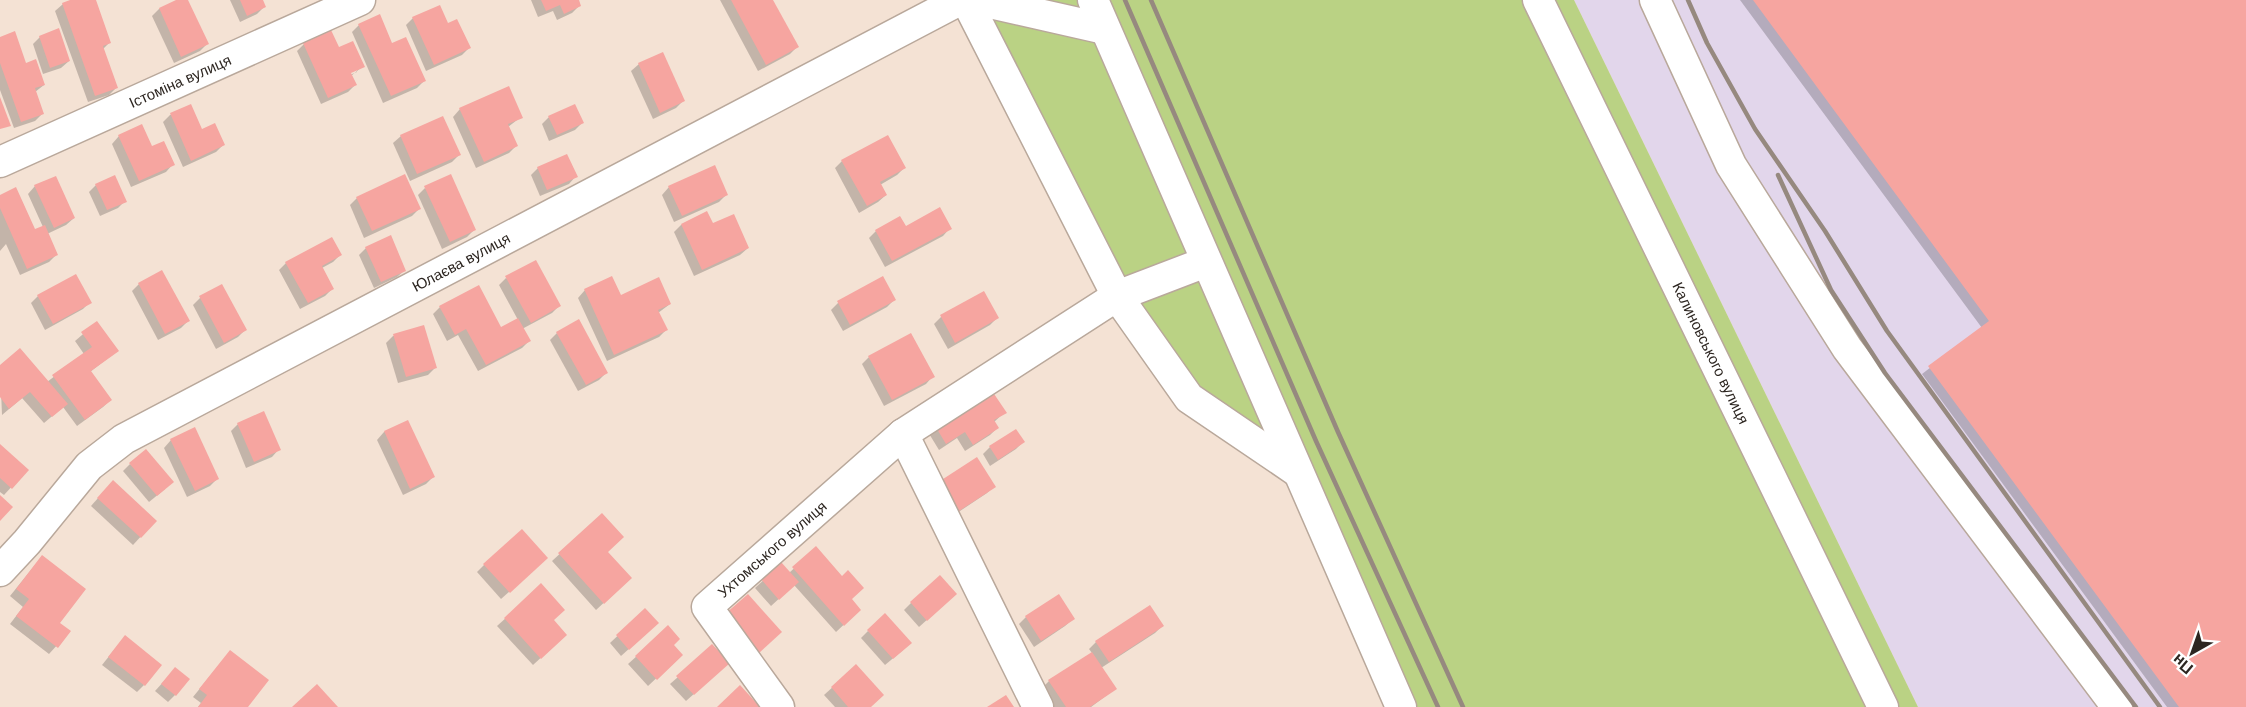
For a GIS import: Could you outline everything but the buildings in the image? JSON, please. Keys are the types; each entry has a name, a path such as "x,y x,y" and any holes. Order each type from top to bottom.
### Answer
{"street":[{"name":"Істоміна вулиця","path":"0,162 360,0"},
{"name":"Юлаєва вулиця","path":"0,571 27,542 89,466 124,439 960,0"},
{"path":"966,0 1117,296 1189,398 1298,472"},
{"path":"977,0 1105,29"},
{"path":"1092,0 1401,707"},
{"name":"Калиновського вулиця","path":"1538,0 1883,707"},
{"path":"1655,0 1731,165 1847,348 2117,707"},
{"name":"Ухтомського вулиця","path":"779,707 707,607 903,434 1117,296 1206,262"},
{"path":"903,434 1038,707"}],"shaded area":[{"path":"1574,0 2246,0 2246,707 1918,707"}],"green space":[{"path":"982,0 1523,0 1867,707 1414,707 1308,467 1197,389 1133,301"},
{"path":"1554,0 1574,0 1918,707 1898,707"}],"railway":[{"path":"1125,0 1316,441 1438,707"},
{"path":"1151,0 1338,432 1463,707"},
{"path":"1688,0 1707,43 1755,129 1825,231 1887,331 2160,707"},
{"path":"1778,175 1831,290 1885,373 2136,707"}]}
